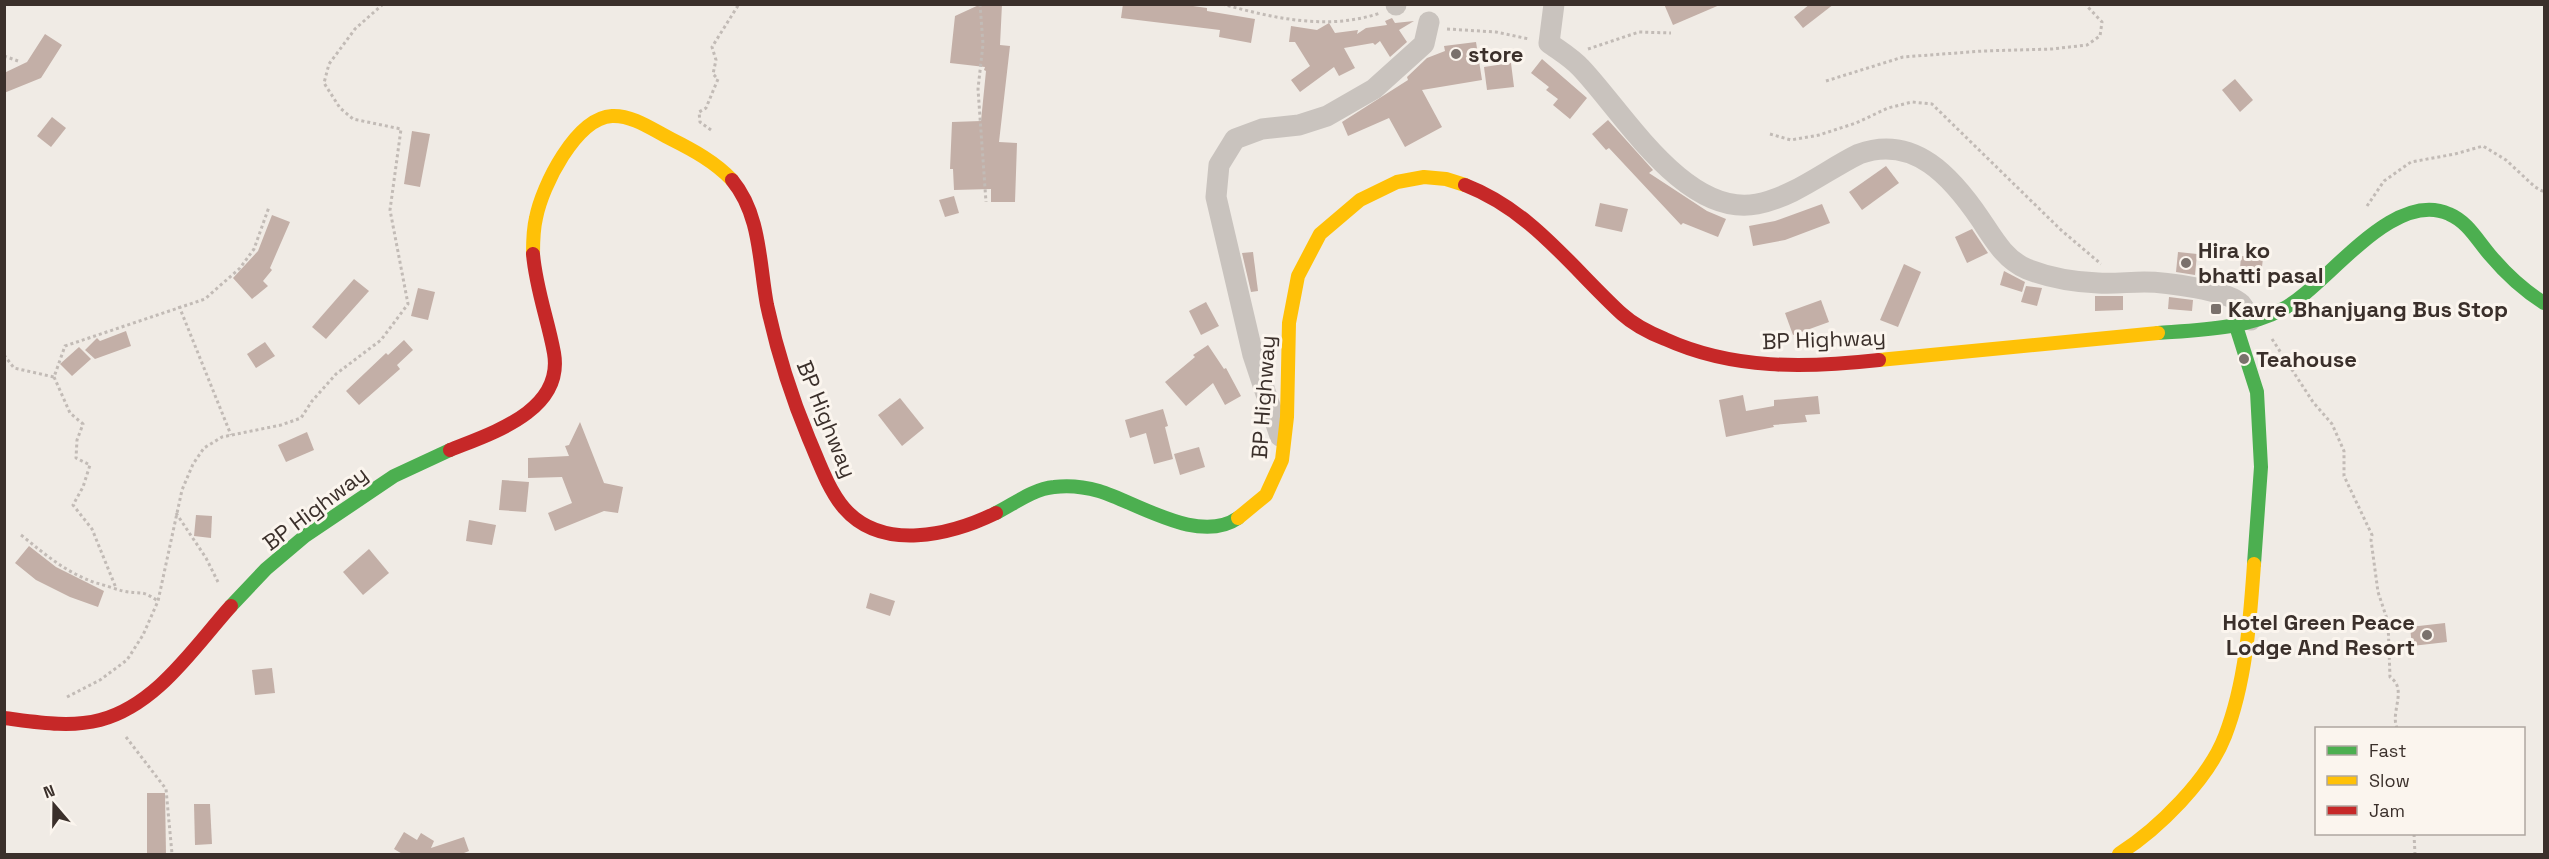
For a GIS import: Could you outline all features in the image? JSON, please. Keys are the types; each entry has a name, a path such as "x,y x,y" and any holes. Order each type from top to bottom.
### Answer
{"main road":[{"name":"BP Highway","path":"4,718 36,722 80,722 110,718 135,703 170,675 219,620 287,550 400,471 510,423 542,401 551,388 556,373 553,349 533,268 536,209 554,170 582,128 606,117 625,116 633,119 694,151 721,170 737,186 753,220 769,314 785,376 813,449 838,501 851,517 868,528 914,536 946,534 994,514 1039,490 1062,485 1084,486 1188,526 1210,527 1234,520 1260,502 1273,488 1284,450 1288,313 1295,278 1300,266 1315,239 1329,221 1356,202 1406,179 1422,177 1446,180 1504,204 1555,245 1625,317 1648,332 1683,348 1732,362 1804,366 2205,329 2243,322 2272,314 2292,304 2375,231 2397,219 2424,210 2444,211 2467,224 2515,283 2544,303"},
{"path":"2119,855 2139,841 2169,813 2202,776 2225,737 2239,685 2251,606 2261,467 2257,392 2243,322"}],"street":[{"path":"1554,4 1549,43 1569,56 1598,87 1637,137 1686,183 1710,197 1733,204 1755,205 1773,200 1859,154 1874,149 1905,150 1917,155 1942,174 1966,199 2000,248 2023,267 2049,277 2100,284 2168,283 2212,292 2241,304 2243,322"},
{"path":"1284,450 1253,354 1228,254 1216,197 1219,165 1235,139 1262,129 1299,125 1327,116 1374,89 1424,44 1429,22"}],"path":[{"path":"66,697 100,680 127,660 158,601 168,565 176,513 193,464 204,448 222,437 302,418 312,401 336,375 381,340 408,304 390,210 401,129 353,118 340,108 324,83 329,64 355,29 383,4"},
{"path":"713,132 700,122 699,112 706,108 718,79 713,74 716,60 712,47 739,4"},
{"path":"980,4 983,44 978,88 986,202"},
{"path":"1826,81 1904,57 2087,45 2100,36 2102,22 2085,4"},
{"path":"1569,56 1639,32 1671,33"},
{"path":"4,56 18,61"},
{"path":"116,588 92,529 73,505 83,487 90,465 76,458 77,440 83,423 70,413 54,377 65,346 205,299 240,268 254,249 269,207"},
{"path":"179,306 231,435"},
{"path":"2243,322 2271,337 2295,375 2332,424 2344,451 2344,476 2372,535 2378,592 2388,622 2390,677 2394,680 2399,693 2394,722 2396,727"},
{"path":"4,355 14,368 54,377"},
{"path":"176,513 206,558 219,585"},
{"path":"21,535 58,565 94,582 123,591 144,592 158,601"},
{"path":"110,718 166,789 172,855"},
{"path":"2414,835 2415,855"}],"building":[{"path":"981,4 1002,4 1000,45 1010,46 999,142 1017,143 1015,202 991,202 991,189 954,190 953,169 950,169 952,122 981,121 986,71 985,67 950,63 955,16"},
{"path":"1123,4 1179,4 1255,19 1251,43 1219,37 1220,30 1121,18"},
{"path":"1664,4 1722,4 1673,25"},
{"path":"1810,4 1834,4 1803,28 1794,17"},
{"path":"1392,18 1395,23 1414,21 1399,30 1407,42 1390,57 1380,41 1375,45 1373,43 1344,48 1355,68 1339,76 1334,67 1300,92 1291,80 1310,66 1295,42 1289,42 1291,26 1317,30 1329,23 1335,33 1358,30 1357,34 1366,28 1387,25 1385,21"},
{"path":"45,34 62,45 41,78 4,93 4,73 27,62"},
{"path":"1476,42 1482,80 1422,90 1442,127 1405,147 1389,118 1348,136 1342,122 1408,80 1407,77 1427,58 1445,51 1444,46"},
{"path":"1542,59 1587,98 1570,119 1553,105 1558,99 1546,90 1549,87 1531,73"},
{"path":"1511,63 1514,87 1487,90 1484,67"},
{"path":"2235,79 2253,100 2240,112 2222,90"},
{"path":"52,117 66,128 51,147 37,136"},
{"path":"1608,120 1653,170 1649,173 1707,211 1726,219 1718,237 1683,223 1681,225 1609,148 1606,150 1592,134"},
{"path":"412,131 430,134 420,187 404,184"},
{"path":"1886,166 1899,183 1862,210 1849,192"},
{"path":"954,196 959,213 945,217 939,200"},
{"path":"1600,203 1628,209 1622,232 1595,226"},
{"path":"1822,204 1830,223 1785,240 1753,246 1749,226 1775,221"},
{"path":"272,215 290,222 270,268 272,270 263,281 268,286 252,299 233,278 258,251"},
{"path":"1972,229 1988,253 1967,263 1955,237"},
{"path":"1253,252 1258,291 1251,292 1242,253"},
{"path":"2178,252 2197,254 2195,275 2176,272"},
{"path":"2241,256 2263,258 2260,284 2239,281"},
{"path":"1904,264 1921,272 1898,327 1880,320"},
{"path":"2004,271 2025,282 2022,292 2000,285"},
{"path":"354,279 369,291 326,339 312,327"},
{"path":"2026,286 2042,288 2037,306 2021,302"},
{"path":"418,288 435,292 428,320 411,316"},
{"path":"2095,296 2123,296 2123,310 2095,311"},
{"path":"2169,297 2193,300 2192,311 2168,309"},
{"path":"1821,300 1829,322 1793,335 1785,313"},
{"path":"1206,302 1219,326 1201,335 1189,311"},
{"path":"126,331 131,346 95,359 85,350 97,338 100,341"},
{"path":"404,340 413,350 397,365 400,369 359,405 346,391 386,353 388,355"},
{"path":"265,342 275,356 256,368 247,354"},
{"path":"1208,345 1224,369 1226,368 1241,396 1225,405 1213,383 1186,406 1165,382 1195,357 1193,355"},
{"path":"79,347 91,359 72,376 60,364"},
{"path":"1743,395 1746,411 1774,406 1774,400 1818,396 1820,414 1805,415 1807,422 1773,425 1774,427 1726,437 1719,400"},
{"path":"900,398 924,428 902,446 878,415"},
{"path":"1163,409 1173,459 1154,464 1146,433 1130,438 1125,420"},
{"path":"580,422 604,483 623,487 618,513 604,511 555,531 548,513 572,503 562,477 528,478 528,458 569,456 565,446 569,445"},
{"path":"307,432 314,450 286,462 278,445"},
{"path":"1199,447 1205,467 1180,475 1174,454"},
{"path":"502,480 529,482 526,512 499,510"},
{"path":"196,515 212,516 211,538 194,536"},
{"path":"469,520 496,525 492,545 466,541"},
{"path":"29,546 56,567 104,591 98,607 70,597 36,580 15,563"},
{"path":"369,549 389,573 363,595 343,572"},
{"path":"870,593 895,601 890,616 866,608"},
{"path":"2445,623 2447,642 2412,646 2410,627"},
{"path":"272,668 275,693 255,695 252,670"},
{"path":"147,793 165,793 166,855 147,855"},
{"path":"194,804 210,804 212,844 195,845"},
{"path":"404,832 417,840 421,833 434,841 431,848 464,837 469,851 459,855 404,855 394,849"}],"traffic: fast":[{"path":"2158,333 2238,325 2269,316 2300,297 2361,243 2383,227 2405,215 2427,210 2456,217 2509,275 2544,303"},
{"path":"2235,323 2257,392 2261,467 2254,564"},
{"path":"231,606 266,569 305,536 394,476 450,450"},
{"path":"996,513 1046,488 1071,486 1099,491 1168,519 1187,524 1205,527 1222,525 1238,518"}],"traffic: slow":[{"path":"533,254 536,218 553,172 574,141 586,128 599,120 620,116 643,124 703,157 732,180"},
{"path":"1238,518 1266,495 1282,460 1287,417 1289,323 1298,276 1320,234 1360,200 1397,182 1424,177 1446,179 1465,185"},
{"path":"1879,360 2158,333"},
{"path":"2119,854 2150,831 2180,802 2207,769 2225,736 2242,673 2249,629 2254,564"}],"traffic: jam":[{"path":"732,180 742,194 754,224 767,305 790,390 824,475 844,508 860,522 877,530 897,535 938,533 959,528 996,513"},
{"path":"1465,185 1489,196 1531,225 1622,314 1659,337 1717,356 1770,364 1797,365 1879,360"},
{"path":"450,450 485,436 522,417 537,405 548,390 554,373 554,353 533,254"},
{"path":"4,718 52,724 76,724 100,720 120,712 139,702 173,673 231,606"}],"place":[{"name":"store","path":"1456,54"},
{"name":"Hira ko bhatti pasal","path":"2186,263"},
{"name":"Kavre Bhanjyang Bus Stop","path":"2216,309"},
{"name":"Teahouse","path":"2244,359"},
{"name":"Hotel Green Peace Lodge And Resort","path":"2427,635"}]}
